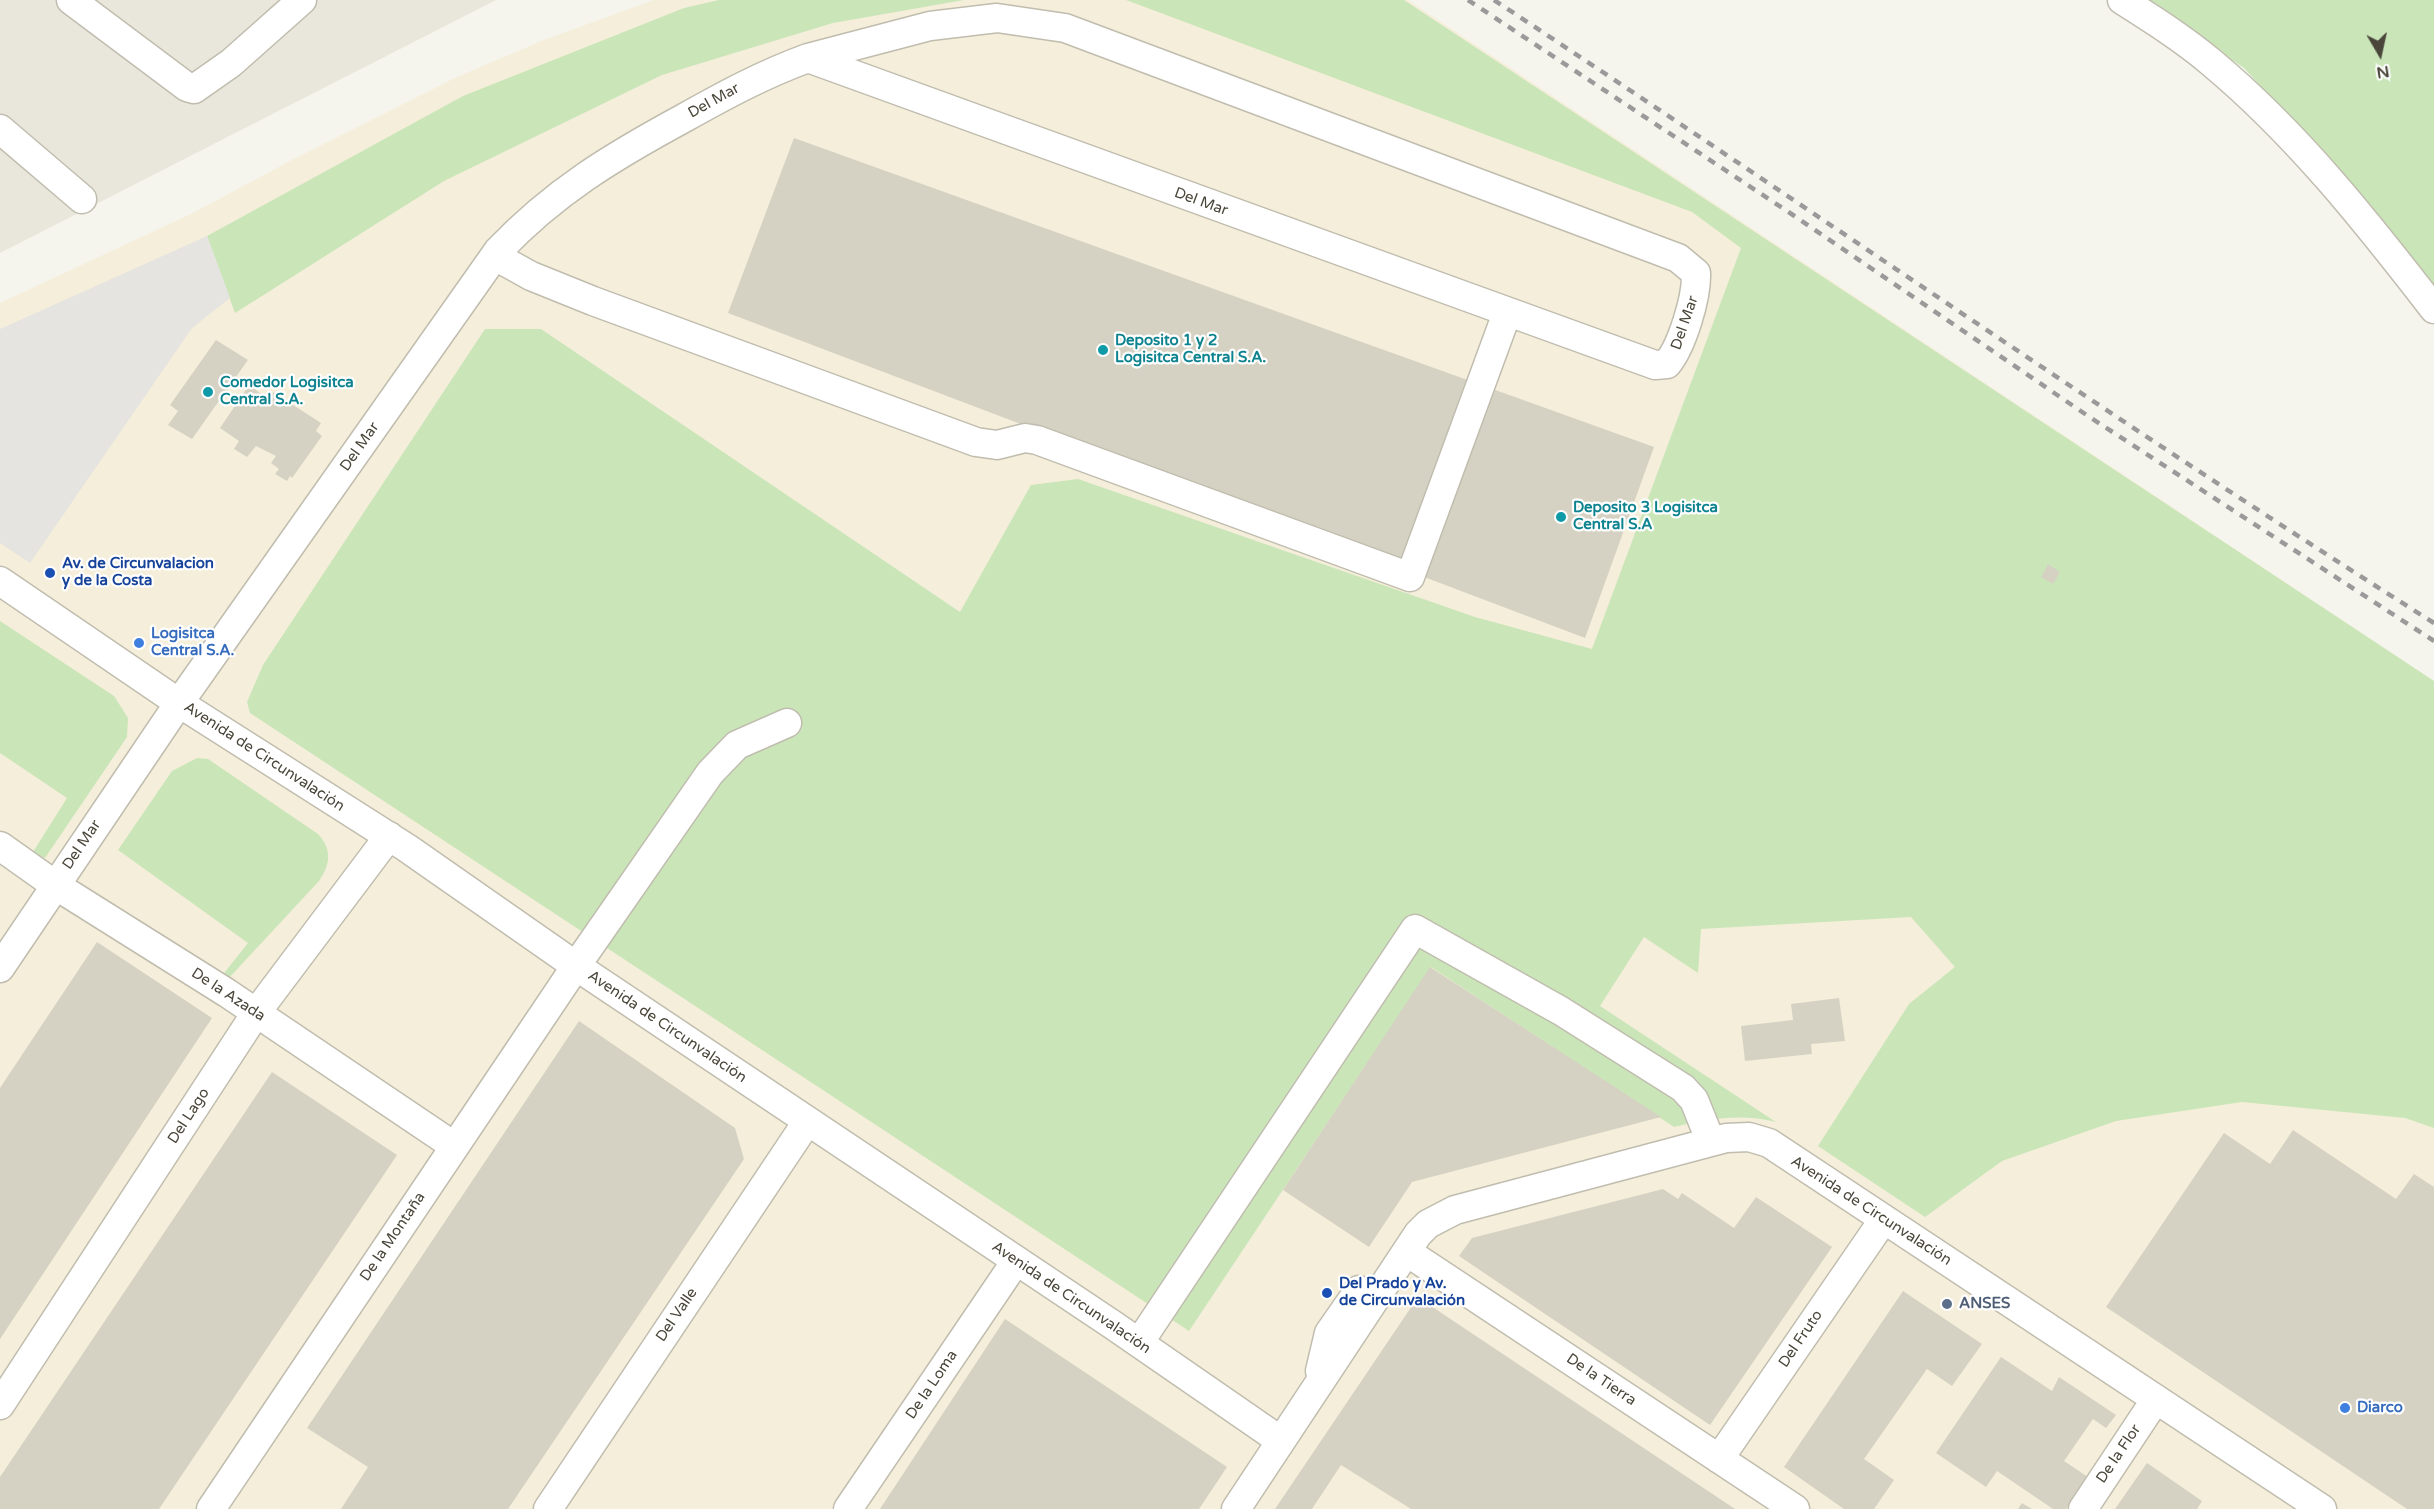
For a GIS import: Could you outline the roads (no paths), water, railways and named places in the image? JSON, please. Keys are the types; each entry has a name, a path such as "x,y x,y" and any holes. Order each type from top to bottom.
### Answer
{"street":[{"path":"71,0 187,87 194,89 231,63 302,0"},
{"path":"2122,0 2210,61 2270,115 2363,217 2434,309"},
{"name":"Del Mar","path":"0,968 179,703 495,256 528,220 573,183 637,143 764,74 808,58 941,24 997,18 1065,28 1677,258 1696,273 1697,289 1675,355 1667,364 1655,365 1507,314 808,58"},
{"path":"0,129 82,199"},
{"path":"495,256 531,276 593,301 976,442 997,445 1025,438 1037,440 1410,577 1507,314"},
{"name":"Avenida de Circunvalación","path":"0,581 179,703 389,836 576,966 1139,1343 1281,1441 1407,1251 1428,1224 1455,1210 1711,1142 1749,1137 1769,1143 2322,1509"},
{"name":"De la Montaña","path":"211,1509 454,1146 710,772 737,746 787,723"},
{"name":"Del Lago","path":"0,1405 256,1013 389,836"},
{"name":"De la Azada","path":"0,846 55,885 256,1013 454,1146"},
{"path":"1139,1343 1415,929 1561,1011 1683,1088 1694,1100 1711,1142"},
{"name":"Del Valle","path":"548,1509 807,1122"},
{"name":"Del Fruto","path":"1719,1459 1884,1219"},
{"name":"De la Tierra","path":"1407,1251 1795,1509"},
{"name":"De la Loma","path":"848,1509 1016,1261"},
{"name":"De la Flor","path":"2083,1509 2156,1399"},
{"path":"1236,1509 1281,1441"}],"railway":[{"path":"1468,0 1793,215 2088,416 2434,641"},
{"path":"1494,0 2197,470 2434,623"}],"place":[{"name":"Deposito 1 y 2 Logisitca Central S.A.","path":"1103,350"},
{"name":"Comedor Logisitca Central S.A.","path":"208,392"},
{"name":"Deposito 3 Logisitca Central S.A","path":"1561,517"},
{"name":"Av. de Circunvalacion y de la Costa","path":"50,573"},
{"name":"Logisitca Central S.A.","path":"139,643"},
{"name":"Del Prado y Av. de Circunvalación","path":"1327,1293"},
{"name":"ANSES","path":"1947,1304"},
{"name":"Diarco","path":"2345,1408"}]}
